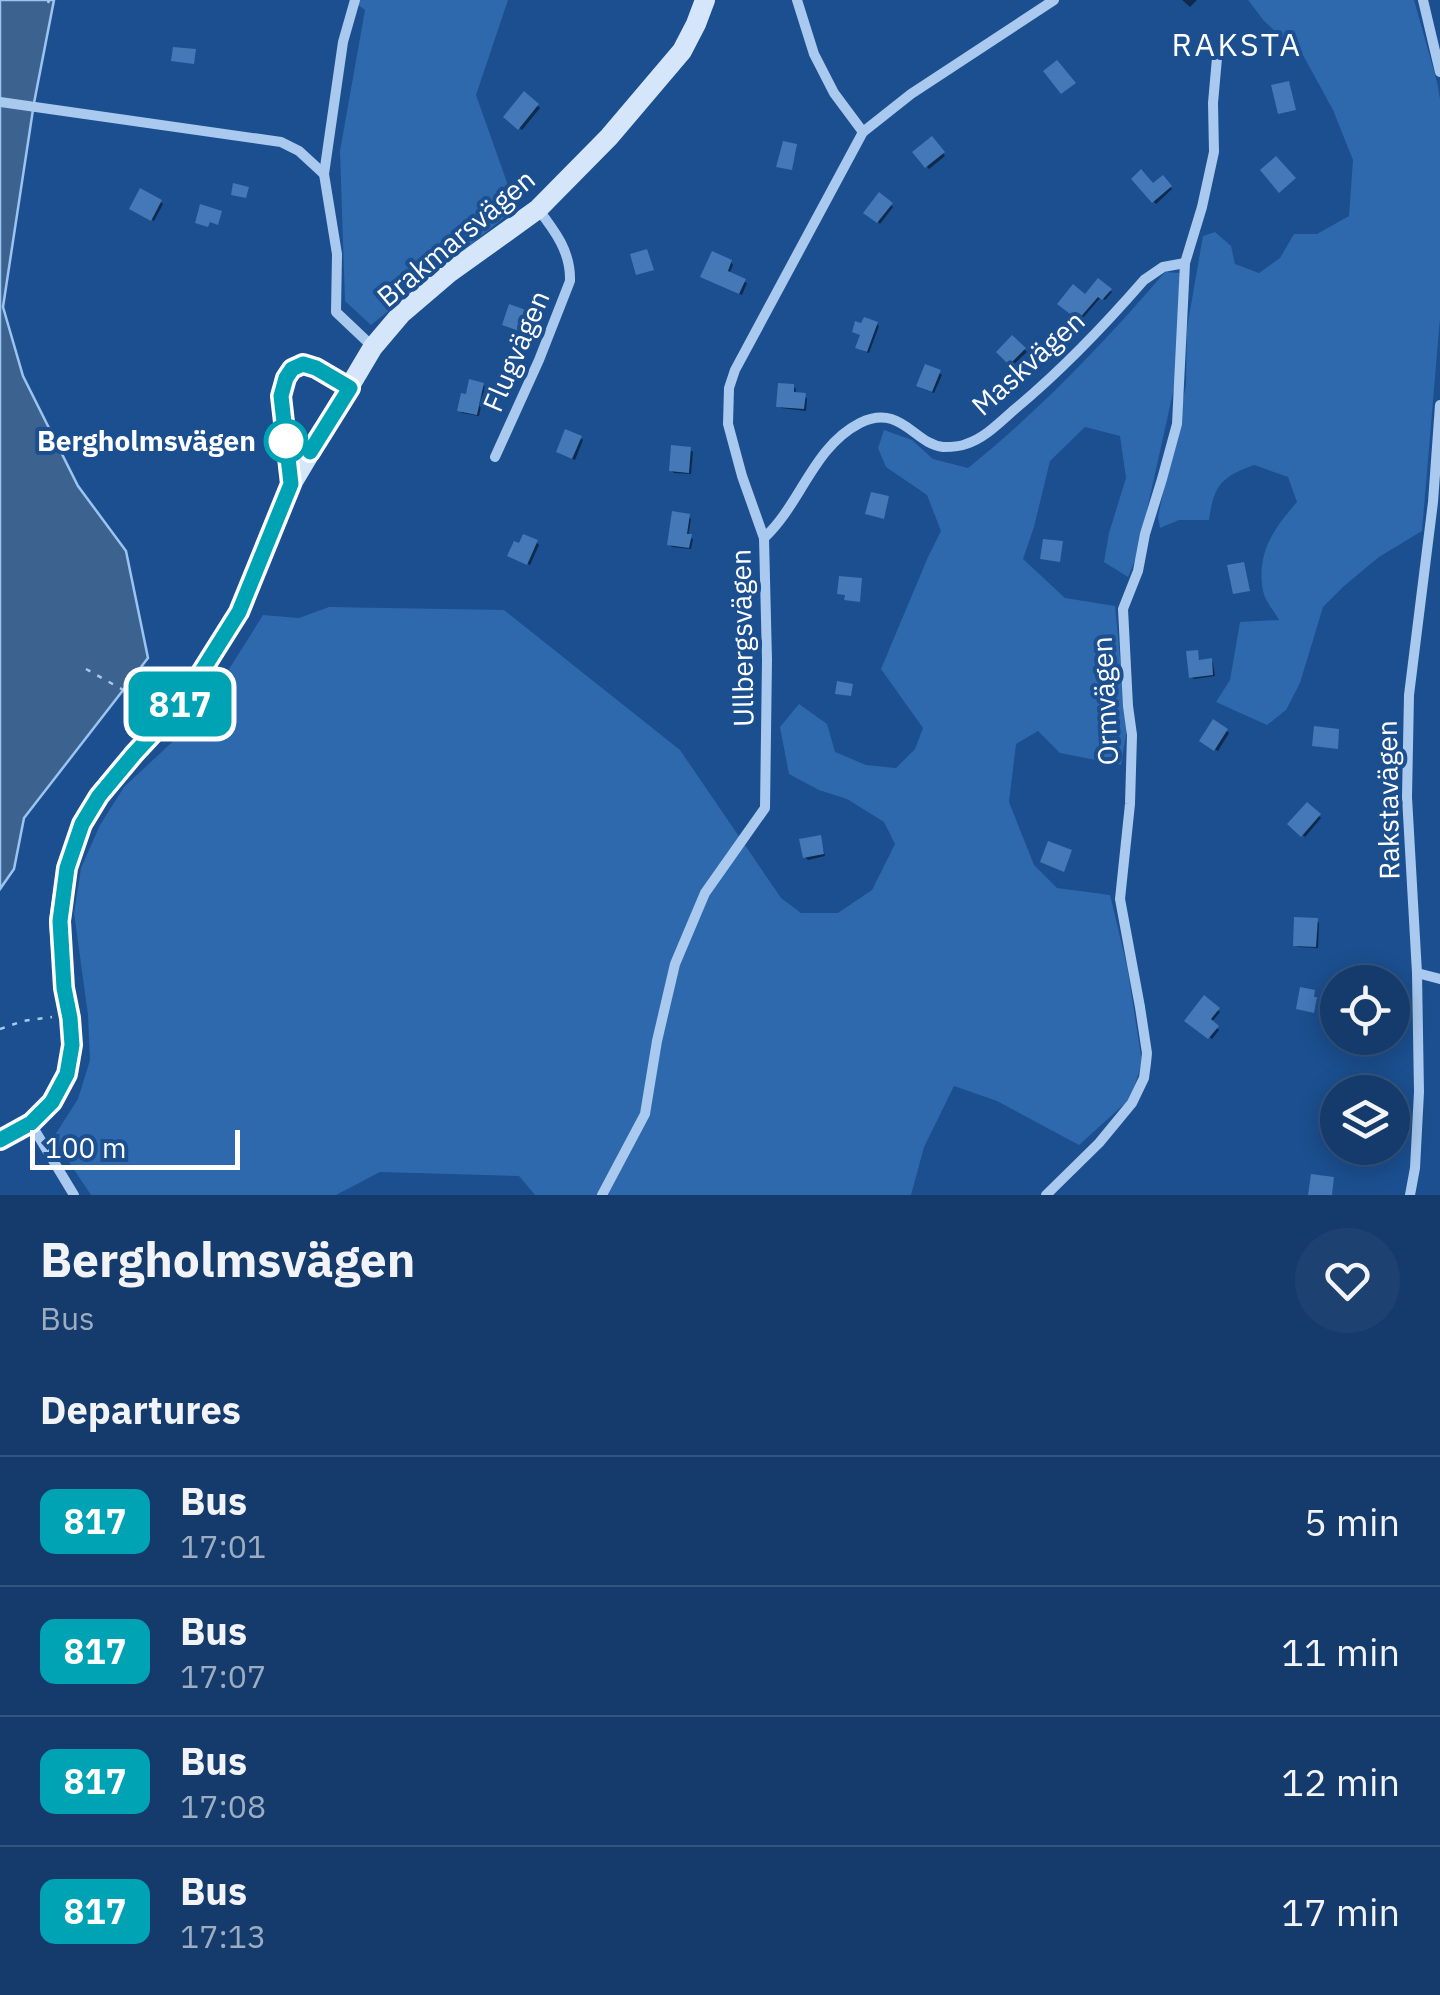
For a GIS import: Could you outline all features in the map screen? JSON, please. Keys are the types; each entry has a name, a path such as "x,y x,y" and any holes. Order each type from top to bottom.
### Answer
{"street":[{"path":"355,0 344,42 324,174 337,254 336,312 373,347"},
{"name":"Brakmarsvägen","path":"31,1123 52,1102 67,1074 72,1045 60,921 67,868 82,824 99,796 183,701 239,612 291,484 373,347 401,314 448,272 538,209 609,137 682,51 705,0"},
{"path":"797,0 814,54 834,93 863,132"},
{"name":"Ullbergsvägen","path":"602,1195 645,1114 657,1041 682,946 705,894 765,808 764,538 728,424 728,388 863,132 911,94 1054,0"},
{"path":"1422,0 1440,72"},
{"name":"Ormvägen","path":"1046,1195 1099,1144 1132,1104 1144,1078 1145,1038 1120,899 1132,736 1123,609 1138,571 1144,534 1177,424 1185,263 1214,152 1213,103 1218,58"},
{"path":"0,102 281,142 299,151 324,174"},
{"name":"Flugvägen","path":"494,457 570,281 570,269 558,235 538,209"},
{"name":"Maskvägen","path":"764,538 777,527 826,449 859,424 873,418 890,418 937,445 969,444 1045,384 1144,280 1163,267 1185,263"},
{"name":"Rakstavägen","path":"1410,1195 1416,1168 1419,1092 1407,797 1409,694 1440,406"},
{"path":"1416,973 1440,979"},
{"path":"0,1140 31,1123 70,1193"}],"lane":[{"path":"291,484 281,396 286,378 292,369 303,364 350,388"}],"path":[{"path":"86,668 125,691"},
{"path":"0,1029 69,1014"}],"shaded area":[{"path":"0,0 54,0 3,307 23,376 78,486 126,551 148,658 24,818 14,869 0,889"},
{"path":"352,0 508,0 476,95 516,208 371,325 345,301 340,151 365,10"},
{"path":"1248,0 1414,0 1440,99 1440,318 1422,531 1379,557 1323,607 1300,683 1286,710 1267,725 1216,702 1230,680 1240,622 1279,620 1264,595 1262,565 1274,532 1297,502 1288,477 1254,465 1221,484 1209,520 1179,520 1160,528 1158,517 1186,385 1187,328 1203,236 1215,232 1231,246 1235,264 1259,273 1280,258 1294,234 1317,234 1349,216 1353,160 1333,110 1304,57 1264,21"},
{"path":"1165,272 1180,273 1176,379 1137,555 1128,577 1104,562 1126,478 1120,436 1085,427 1050,461 1023,559 1065,598 1115,606 1127,729 1121,765 1060,753 1038,731 1016,744 1009,802 1034,865 1057,888 1110,895 1127,966 1142,1062 1131,1098 1079,1145 997,1101 954,1086 924,1147 911,1195 535,1195 519,1176 380,1172 336,1195 91,1195 53,1138 78,1099 90,1060 74,913 81,868 100,825 124,787 199,717 263,615 299,618 329,607 504,610 680,750 781,898 801,913 838,913 872,890 895,844 884,822 847,799 789,774 780,727 799,704 827,724 835,752 866,765 896,768 915,749 923,728 881,669 941,531 927,495 886,467 878,448 884,430 912,440 933,459 968,468 1071,374"}],"building":[{"path":"173,47 196,49 194,64 171,61"},
{"path":"1057,60 1076,83 1061,94 1043,71"},
{"path":"1289,81 1296,110 1278,114 1271,85"},
{"path":"524,91 539,104 518,130 503,117"},
{"path":"932,136 945,152 925,168 912,152"},
{"path":"783,141 797,144 792,170 776,167"},
{"path":"1276,156 1296,178 1279,193 1260,170"},
{"path":"1141,169 1153,183 1163,175 1172,186 1152,203 1131,179"},
{"path":"233,183 249,187 246,198 231,195"},
{"path":"140,188 162,200 151,221 129,209"},
{"path":"879,192 893,203 877,223 863,213"},
{"path":"200,204 222,211 218,225 195,223"},
{"path":"647,249 654,270 636,275 630,254"},
{"path":"712,251 732,260 728,271 746,279 739,294 700,277"},
{"path":"1098,278 1112,289 1102,300 1098,297 1078,320 1057,304 1073,284 1085,294"},
{"path":"509,304 526,310 519,331 502,325"},
{"path":"864,317 878,322 867,352 855,348 860,335 852,332 855,321 861,323"},
{"path":"1012,335 1026,348 1009,365 996,352"},
{"path":"1051,335 1060,344 1049,356 1039,348"},
{"path":"925,364 941,370 932,392 916,386"},
{"path":"469,379 484,383 477,415 457,411"},
{"path":"778,383 794,384 794,392 806,393 804,409 776,407"},
{"path":"565,429 582,436 572,459 556,452"},
{"path":"671,445 691,447 689,473 669,471"},
{"path":"871,492 889,496 884,519 865,514"},
{"path":"672,511 690,514 689,548 667,545"},
{"path":"523,534 538,540 527,565 507,556 514,541 519,543"},
{"path":"1043,539 1063,541 1060,562 1040,559"},
{"path":"1244,562 1250,591 1233,594 1227,565"},
{"path":"839,576 862,578 860,602 844,600 845,595 837,594"},
{"path":"1198,650 1199,660 1212,658 1213,675 1189,678 1186,651"},
{"path":"837,681 853,684 851,696 835,694"},
{"path":"1213,719 1228,729 1214,751 1199,741"},
{"path":"1314,726 1339,729 1338,749 1312,746"},
{"path":"1307,802 1321,814 1301,837 1287,824"},
{"path":"821,835 824,854 803,858 799,839"},
{"path":"1048,841 1072,850 1064,872 1040,862"},
{"path":"1294,917 1318,918 1316,947 1293,946"},
{"path":"1300,987 1315,990 1314,1013 1296,1009"},
{"path":"1204,995 1220,1008 1211,1019 1219,1026 1208,1039 1184,1021"},
{"path":"1311,1174 1334,1177 1332,1195 1308,1195"}],"bus line":[{"name":"817","path":"0,1140 31,1123 52,1102 67,1074 72,1045 60,921 67,868 82,824 99,796 183,701 239,612 291,484 281,396 292,369 303,364 350,388 310,452"}],"place":[{"name":"Bergholmsvägen","path":"286,441"}],"district":[{"name":"RAKSTA","path":"1237,45"}]}
